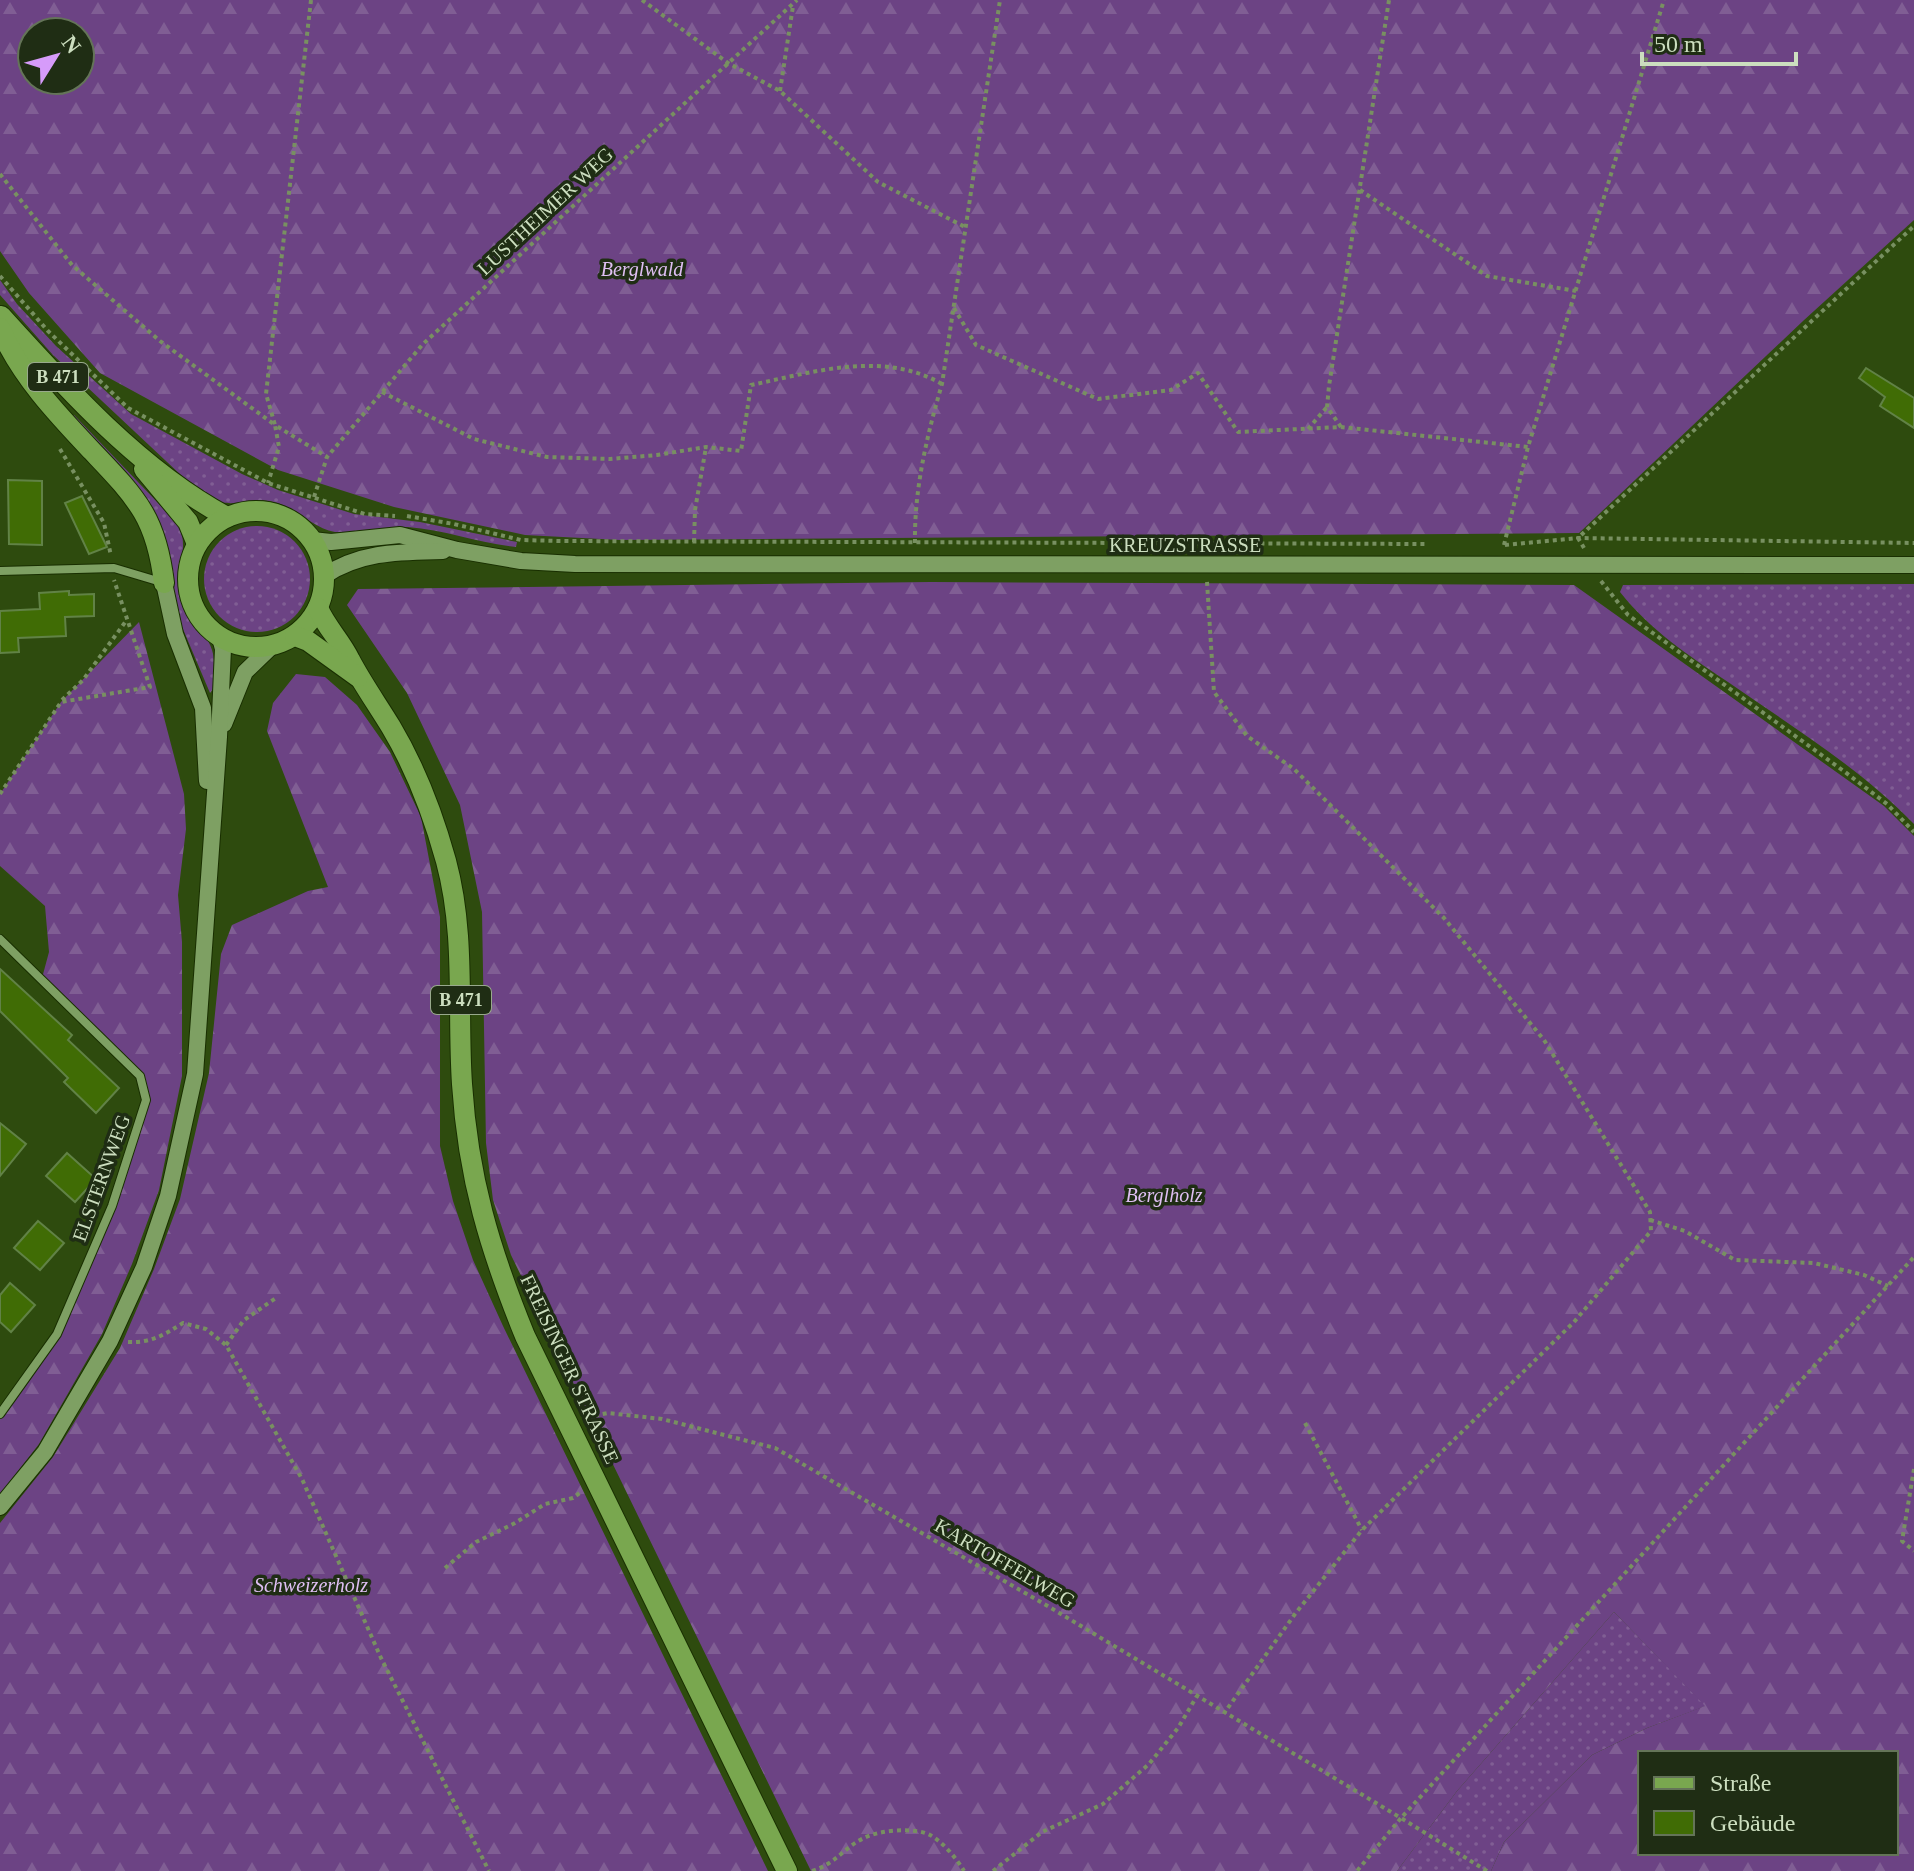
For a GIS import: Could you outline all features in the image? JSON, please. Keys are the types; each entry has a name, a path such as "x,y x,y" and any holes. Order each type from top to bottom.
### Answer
{"main road":[{"name":"B 471","path":"0,315 119,437 188,522 197,544"},
{"path":"0,328 11,353 64,421 121,482 144,513 157,542 175,634 203,708 210,838"},
{"name":"B 471","path":"119,437 197,501 227,517"},
{"path":"219,737 245,672 272,646 295,636 304,628 318,608 323,592 321,557 300,526 283,516 265,511 245,511 227,517 210,528 197,544 189,564 188,585 193,606 204,624 220,638 246,647 272,646"},
{"name":"KREUZSTRASSE","path":"312,540 331,542 400,535 457,550 521,561 575,564 1914,565"},
{"name":"KREUZSTRASSE","path":"324,576 339,566 384,552 457,550"},
{"name":"B 471","path":"318,608 358,677"},
{"name":"B 471","path":"295,636 308,641 358,677"},
{"path":"0,1507 45,1452 110,1341 144,1267 168,1196 195,1074 219,737 223,649 220,638"},
{"name":"FREISINGER STRASSE","path":"358,677 391,727 419,782 447,863 458,920 462,1085 474,1181 496,1264 525,1336 787,1871"}],"street":[{"path":"0,571 114,568 164,583"},
{"name":"ELSTERNWEG","path":"0,939 140,1076 146,1100 112,1206 57,1334 0,1414"}],"path":[{"path":"268,483 279,447 266,394 311,0"},
{"path":"642,0 728,63 780,91 878,182 965,227"},
{"path":"919,565 914,541 928,432 942,384 1000,0"},
{"path":"1308,429 1327,407 1389,0"},
{"path":"1664,0 1528,447 1504,545 1578,538 1914,543"},
{"path":"780,91 795,1"},
{"name":"LUSTHEIMER WEG","path":"327,457 423,344 760,37 795,1"},
{"path":"0,174 72,265 160,341 275,425 327,457 314,497"},
{"path":"1360,190 1487,276 1576,291"},
{"path":"1578,538 1914,226"},
{"path":"0,276 48,331 128,408 268,483 365,514 421,517 521,540 1440,544"},
{"path":"954,308 976,345 1098,399 1171,390 1198,373 1238,432 1341,427 1528,447"},
{"path":"382,392 474,439 547,457 610,459 706,447 741,451 751,385 832,368 887,365 926,375 942,384"},
{"path":"1327,407 1341,427"},
{"path":"694,542 695,510 706,447"},
{"path":"60,448 104,523 114,568 114,585 150,687 61,702"},
{"path":"1578,538 1608,593 1628,615 1845,772 1887,804 1914,832"},
{"path":"1207,565 1214,692 1247,736 1294,769 1444,918 1544,1040 1650,1212 1651,1231 1574,1322 1362,1530 1295,1614 1225,1712"},
{"path":"0,794 61,702 83,680 126,621"},
{"path":"1650,1220 1685,1231 1735,1260 1814,1263 1864,1275 1888,1286"},
{"path":"1357,1871 1401,1818 1913,1260"},
{"path":"226,1345 244,1320 276,1298"},
{"path":"147,1342 183,1323 206,1329 226,1345 302,1479 381,1658 489,1871"},
{"name":"KARTOFFELWEG","path":"566,1420 608,1413 662,1419 775,1448 1225,1712 1487,1871"},
{"path":"1305,1423 1362,1530"},
{"path":"1914,1469 1902,1541 1914,1551"},
{"path":"445,1568 476,1542 545,1504 573,1498 597,1483"},
{"path":"993,1871 1042,1832 1103,1804 1149,1764 1178,1728 1197,1696"},
{"path":"812,1871 828,1866 864,1838 895,1830 929,1835 958,1861 964,1871"}],"green space":[{"name":"Berglwald","path":"0,0 1914,0 1914,220 1579,533 620,540 525,535 394,507 278,470 100,373 29,293 0,251"},
{"path":"0,280 17,304 56,346 131,414 242,474 278,490 354,514 420,522 517,542 516,547 408,527 335,532 318,526 279,503 264,500 227,503 199,492 53,355 0,295"},
{"path":"74,415 180,526 183,544 182,595 212,650 214,669 210,693 177,615 167,549"},
{"path":"257,526 277,530 294,542 306,559 310,579 306,599 294,616 277,628 257,632 237,628 220,616 208,599 204,579 208,559 220,542 237,530"},
{"name":"Berglholz","path":"931,582 1574,585 1884,806 1914,836 1914,1871 1491,1871 1504,1842 1592,1755 1647,1728 1705,1706 1614,1612 1457,1791 1397,1871 811,1871 511,1255 493,1200 486,1143 482,912 460,805 407,693 347,605 358,589"},
{"path":"1914,584 1914,824 1848,766 1670,641 1620,592 1623,585"},
{"path":"139,622 184,794 186,829 178,895 182,942 182,1076 159,1190 102,1334 39,1444 0,1494 0,1414 57,1334 112,1206 146,1100 140,1076 42,978 49,952 45,906 0,866 0,794 61,702"},
{"name":"Schweizerholz","path":"296,674 325,677 357,705 390,752 421,817 440,917 440,1146 453,1201 473,1260 503,1326 768,1871 0,1871 0,1523 53,1457 120,1348 154,1269 180,1199 209,1073 221,954 232,925 308,891 328,887 267,731 273,703"},
{"path":"1614,1612 1706,1706 1647,1728 1592,1755 1504,1842 1491,1871 1397,1871 1457,1791"}],"building":[{"path":"1866,368 1914,398 1914,428 1880,406 1885,397 1859,378"},
{"path":"8,480 42,481 42,545 9,544"},
{"path":"82,496 107,547 89,554 65,503"},
{"path":"69,591 69,595 94,594 94,616 65,617 66,636 18,638 19,652 0,653 0,611 40,609 39,593"},
{"path":"0,969 72,1035 68,1040 119,1088 96,1113 64,1082 68,1078 0,1011"},
{"path":"0,1123 26,1144 0,1176"},
{"path":"67,1153 96,1179 75,1202 46,1176"},
{"path":"38,1221 64,1243 40,1270 14,1248"},
{"path":"10,1283 35,1305 11,1332 0,1322 0,1295"}]}
